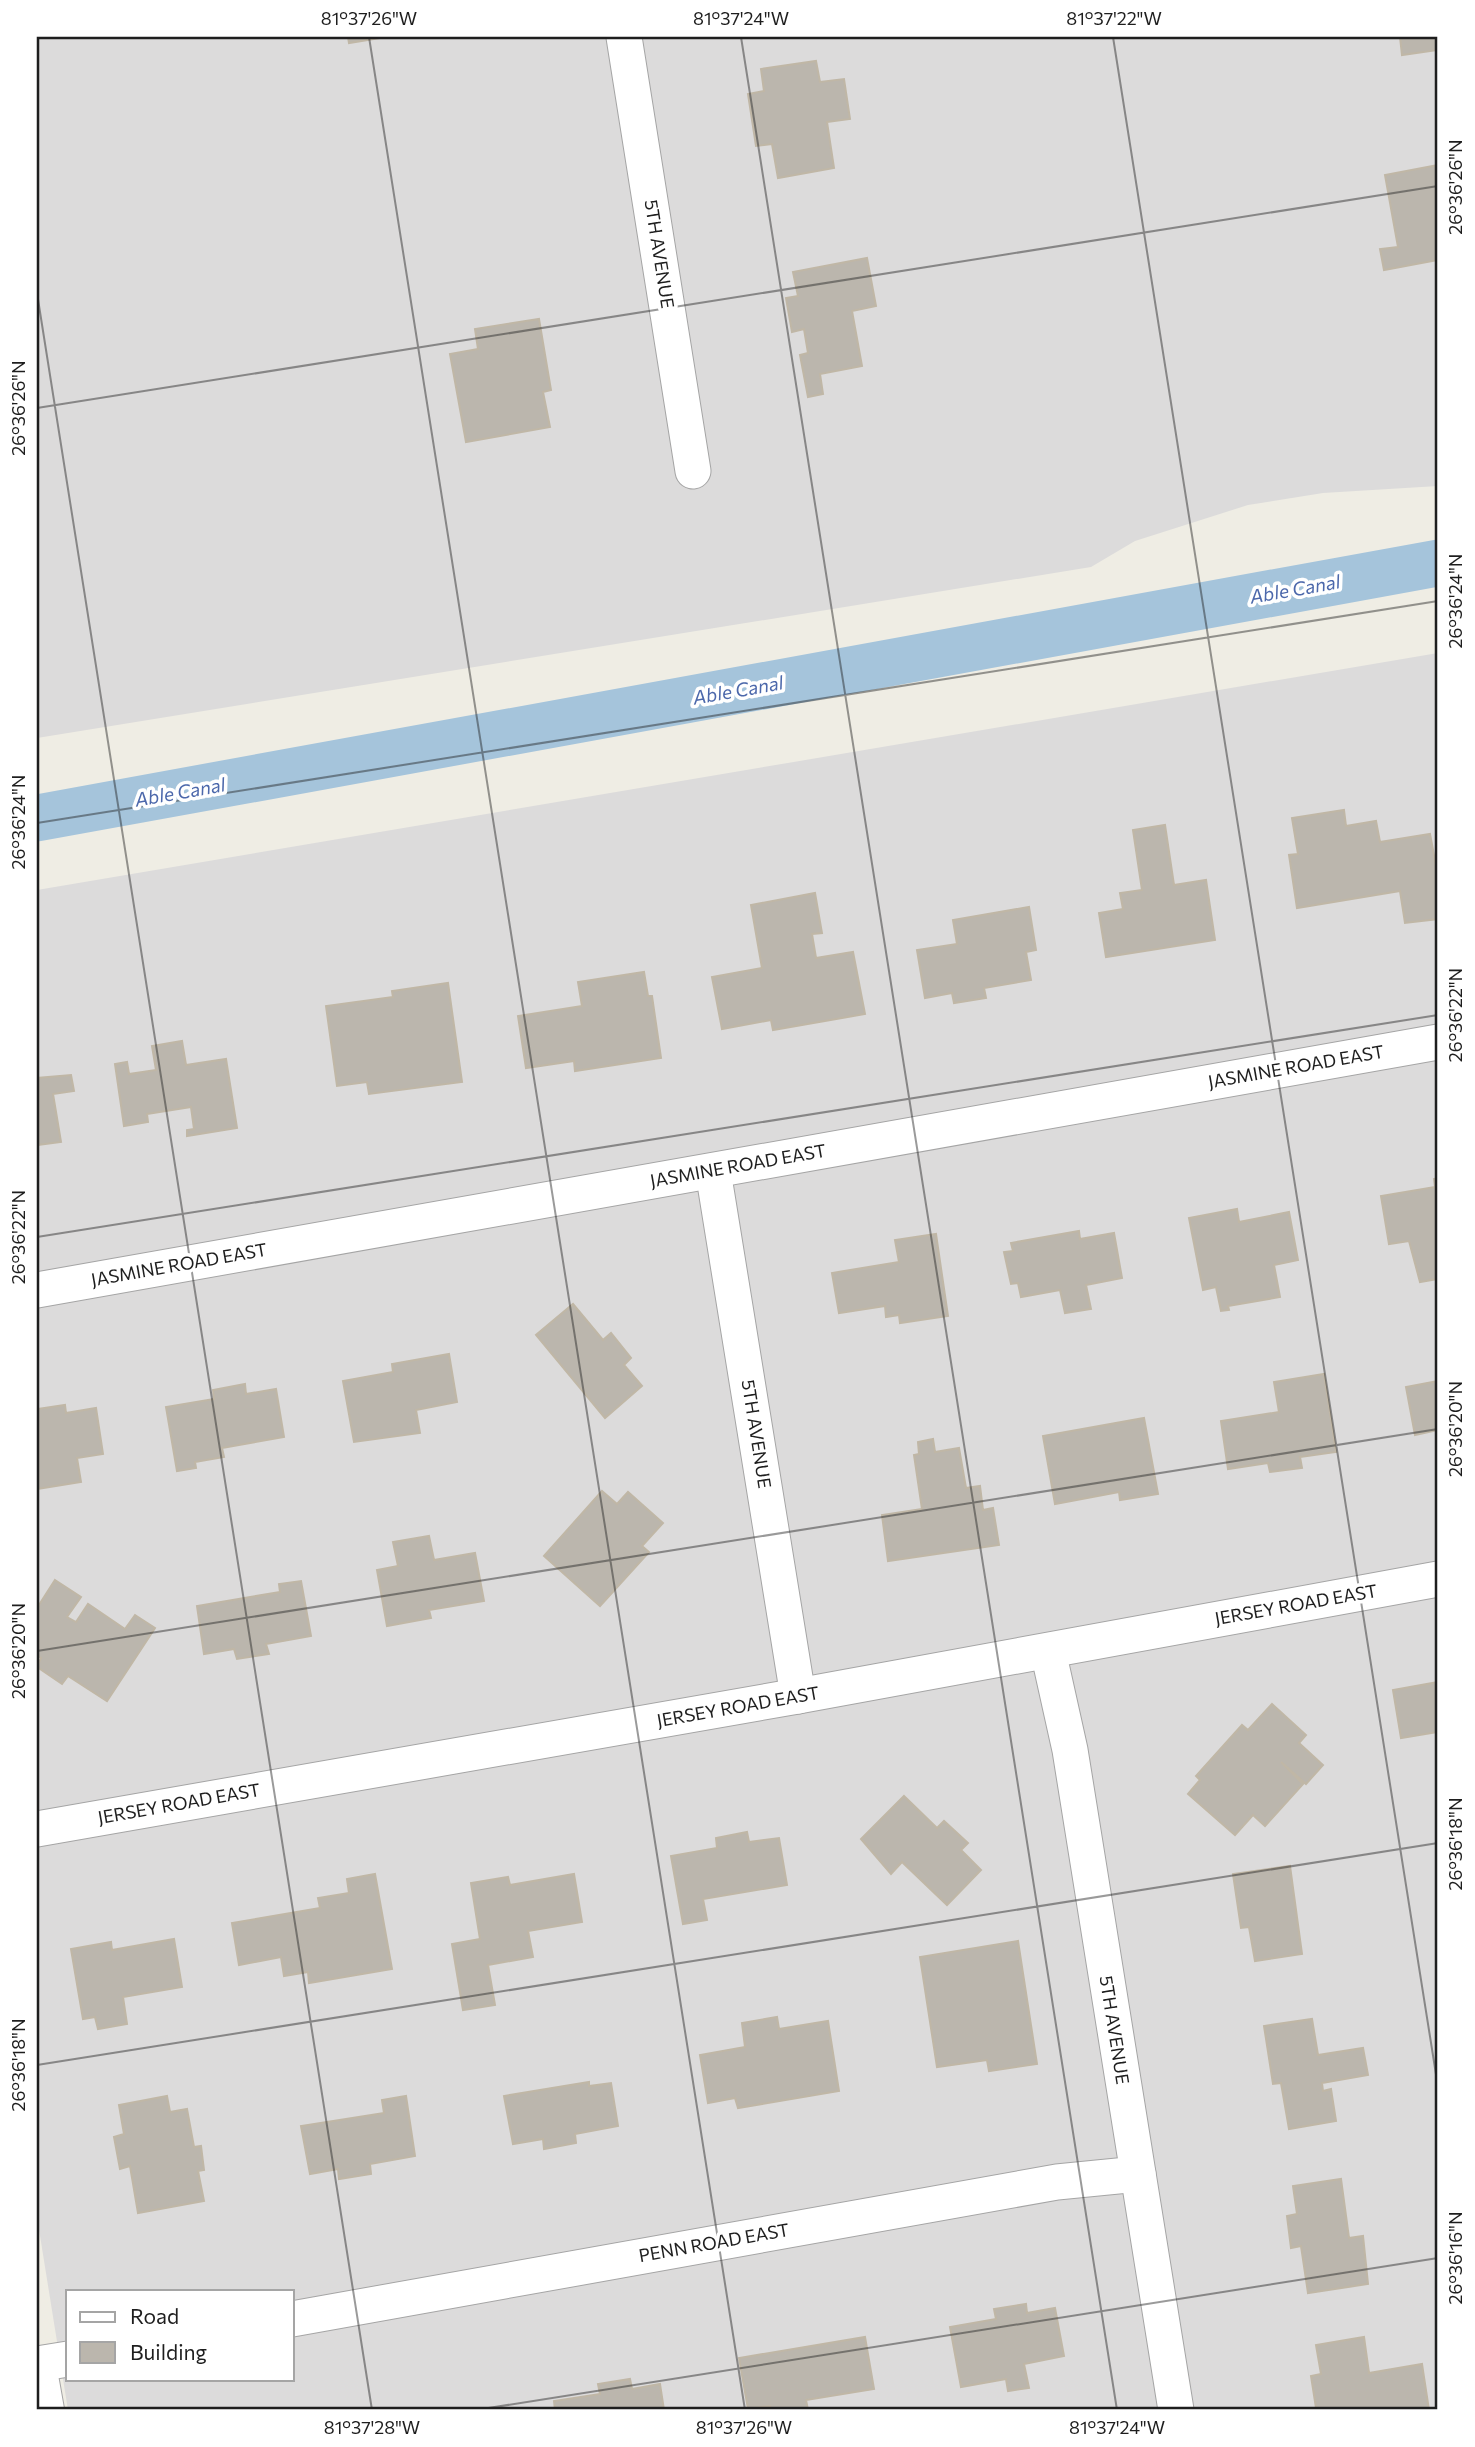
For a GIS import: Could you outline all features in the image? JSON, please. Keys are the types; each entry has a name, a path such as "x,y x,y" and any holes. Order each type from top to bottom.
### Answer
{"street":[{"name":"5TH AVENUE","path":"624,37 694,471"},
{"name":"JASMINE ROAD EAST","path":"37,1290 1438,1042"},
{"name":"5TH AVENUE","path":"713,1171 798,1696"},
{"name":"JERSEY ROAD EAST","path":"37,1829 798,1696 1438,1579"},
{"name":"5TH AVENUE","path":"1048,1651 1070,1750 1176,2410"},
{"name":"PENN ROAD EAST","path":"294,2319 1057,2182 1138,2175"},
{"path":"45,2410 37,2365 66,2359"}],"shaded area":[{"path":"37,37 1438,37 1438,486 1323,493 1248,505 1135,541 1091,567 37,738"},
{"path":"1438,653 1438,2410 68,2410 37,2217 37,890"}],"building":[{"path":"348,37 386,37 349,43"},
{"path":"1400,37 1438,37 1438,50 1402,55"},
{"path":"816,61 820,82 844,79 850,119 827,122 834,168 778,178 772,144 756,146 748,94 764,91 761,69"},
{"path":"1438,165 1438,260 1384,270 1380,249 1398,247 1385,175"},
{"path":"867,258 876,306 852,311 862,366 820,374 823,394 808,397 800,355 808,353 804,329 792,332 786,298 798,296 793,272"},
{"path":"539,319 551,390 543,392 550,427 466,442 450,354 478,349 475,329"},
{"path":"1344,810 1346,826 1376,821 1380,842 1430,834 1438,876 1438,919 1405,923 1400,891 1297,908 1289,855 1298,854 1292,818"},
{"path":"1165,825 1174,885 1206,880 1215,940 1106,957 1099,913 1123,909 1120,893 1142,890 1133,830"},
{"path":"815,893 822,933 812,934 816,958 853,952 865,1014 773,1030 771,1020 722,1029 712,977 762,968 751,905"},
{"path":"1029,907 1036,950 1026,952 1031,980 984,988 986,998 954,1003 952,993 925,998 917,950 957,944 953,920"},
{"path":"644,972 648,996 652,996 661,1058 575,1071 574,1061 526,1068 518,1016 582,1006 578,982"},
{"path":"448,983 462,1082 369,1094 367,1082 337,1086 326,1006 393,997 392,991"},
{"path":"182,1041 186,1065 226,1059 237,1128 187,1136 187,1130 194,1129 191,1107 147,1114 148,1122 124,1126 115,1064 127,1062 129,1074 156,1070 152,1046"},
{"path":"71,1075 74,1091 53,1094 61,1142 37,1145 37,1078"},
{"path":"1438,1178 1438,1279 1420,1282 1409,1241 1389,1244 1381,1196 1435,1187 1434,1179"},
{"path":"1237,1209 1239,1222 1289,1212 1298,1260 1274,1265 1280,1297 1228,1306 1229,1310 1221,1311 1216,1287 1203,1290 1189,1218"},
{"path":"1079,1231 1080,1239 1114,1233 1122,1278 1086,1285 1091,1309 1065,1313 1060,1290 1021,1297 1018,1283 1011,1284 1004,1252 1013,1251 1011,1243"},
{"path":"936,1234 948,1316 900,1323 899,1315 886,1317 885,1306 839,1313 832,1273 899,1262 895,1240"},
{"path":"573,1304 603,1340 611,1333 631,1358 624,1365 642,1386 605,1418 536,1335"},
{"path":"449,1354 457,1402 416,1410 420,1433 354,1442 343,1381 393,1372 392,1364"},
{"path":"1324,1374 1336,1452 1300,1457 1302,1468 1270,1472 1268,1463 1228,1469 1221,1421 1279,1412 1274,1382"},
{"path":"1438,1381 1438,1430 1415,1435 1406,1387"},
{"path":"245,1384 246,1394 276,1389 284,1437 222,1448 224,1457 195,1462 196,1468 177,1471 166,1407 214,1399 213,1390"},
{"path":"65,1405 66,1413 96,1408 103,1454 77,1458 81,1482 37,1489 37,1409"},
{"path":"1144,1418 1158,1494 1120,1500 1119,1492 1055,1504 1043,1436"},
{"path":"933,1439 935,1452 959,1448 966,1488 980,1486 983,1510 993,1508 999,1545 888,1561 882,1515 922,1509 914,1455 919,1454 918,1442"},
{"path":"602,1491 617,1504 628,1492 663,1523 642,1546 649,1552 600,1606 544,1556"},
{"path":"429,1536 434,1560 475,1553 484,1601 429,1610 431,1618 387,1626 377,1570 398,1566 393,1542"},
{"path":"55,1580 81,1597 67,1617 76,1622 88,1604 125,1629 135,1615 155,1628 107,1701 68,1676 62,1684 37,1667 41,1658 37,1655 37,1608"},
{"path":"301,1581 311,1636 266,1644 269,1654 237,1659 234,1649 204,1654 197,1606 280,1592 279,1584"},
{"path":"1438,1682 1438,1732 1401,1738 1393,1690"},
{"path":"1272,1704 1306,1735 1299,1743 1323,1765 1306,1784 1281,1762 1303,1784 1265,1826 1253,1815 1235,1835 1188,1794 1200,1780 1196,1776 1242,1725 1248,1730"},
{"path":"904,1796 937,1828 944,1821 968,1843 961,1850 981,1870 947,1905 902,1862 891,1874 861,1839"},
{"path":"747,1832 749,1842 779,1838 787,1885 703,1899 707,1920 683,1924 671,1856 717,1848 716,1838"},
{"path":"1290,1866 1302,1954 1255,1961 1249,1927 1241,1928 1233,1874"},
{"path":"375,1874 392,1969 309,1983 308,1972 284,1976 281,1957 239,1965 232,1923 320,1908 318,1898 349,1893 347,1879"},
{"path":"574,1874 582,1922 528,1931 533,1957 488,1965 495,2005 463,2010 452,1944 480,1939 471,1883 508,1877 510,1885"},
{"path":"174,1939 182,1987 123,1997 127,2024 98,2029 95,2017 83,2019 71,1949 111,1942 112,1950"},
{"path":"1018,1941 1037,2064 989,2071 987,2060 937,2067 920,1957"},
{"path":"777,2017 779,2029 828,2021 839,2091 738,2108 735,2098 708,2103 700,2055 745,2047 742,2023"},
{"path":"1312,2019 1318,2055 1363,2048 1368,2075 1322,2083 1323,2091 1331,2089 1336,2121 1289,2129 1281,2083 1273,2084 1264,2026"},
{"path":"589,2082 589,2086 611,2083 618,2126 575,2134 576,2143 544,2149 543,2139 513,2144 504,2096"},
{"path":"167,2096 170,2112 187,2109 194,2147 201,2146 204,2170 198,2171 204,2201 138,2213 130,2166 120,2169 114,2137 124,2134 119,2105"},
{"path":"406,2096 415,2156 370,2164 371,2174 339,2179 338,2169 310,2174 301,2126 384,2113 382,2100"},
{"path":"1341,2179 1349,2238 1363,2236 1368,2284 1308,2293 1301,2246 1291,2248 1287,2216 1297,2214 1293,2186"},
{"path":"1026,2304 1027,2313 1055,2308 1064,2356 1024,2364 1029,2388 1008,2391 1006,2379 961,2387 950,2327 996,2319 994,2309"},
{"path":"865,2337 874,2389 806,2400 808,2410 771,2410 770,2406 748,2409 739,2358"},
{"path":"1364,2337 1369,2373 1422,2364 1429,2410 1316,2408 1311,2376 1321,2374 1316,2345"},
{"path":"630,2379 632,2389 660,2384 664,2410 555,2410 554,2401 600,2394 598,2384"}],"waterway":[{"name":"Able Canal","path":"37,818 1438,563"}]}
